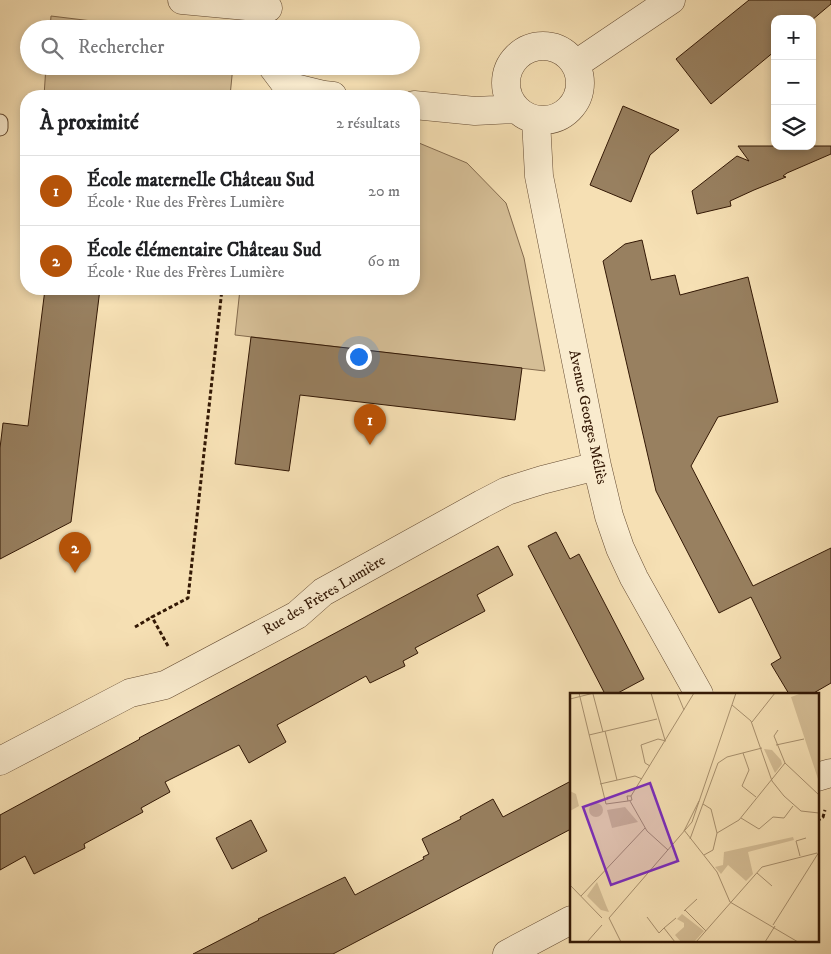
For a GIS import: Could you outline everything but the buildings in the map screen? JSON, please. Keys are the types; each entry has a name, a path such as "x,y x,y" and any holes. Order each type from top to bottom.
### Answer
{"street":[{"path":"182,0 268,12"},
{"path":"576,64 672,0"},
{"path":"420,106 559,118 576,103 582,84 576,64 564,51 546,45 524,50 514,59 508,71 507,92 526,114"},
{"path":"279,75 287,86 303,90"},
{"name":"Avenue Georges Méliès","path":"526,114 597,466 609,516 620,548 634,578 698,693"},
{"name":"Rue des Frères Lumière","path":"0,761 130,693 165,685 297,615 323,592 507,491 597,466"},
{"path":"818,777 831,773"},
{"path":"507,954 570,921"}],"lane":[{"path":"0,122 0,128"}],"path":[{"path":"135,627 188,598 221,295"},
{"path":"152,617 172,654 186,673"}],"shaded area":[{"path":"51,16 84,20 51,20"},
{"path":"45,75 232,75 231,90 44,90"},
{"path":"420,143 467,163 506,203 524,258 545,371 235,335 239,295 420,295"}],"place":[{"name":"École maternelle Château Sud","path":"370,445"},
{"name":"École élémentaire Château Sud","path":"75,573"}]}
